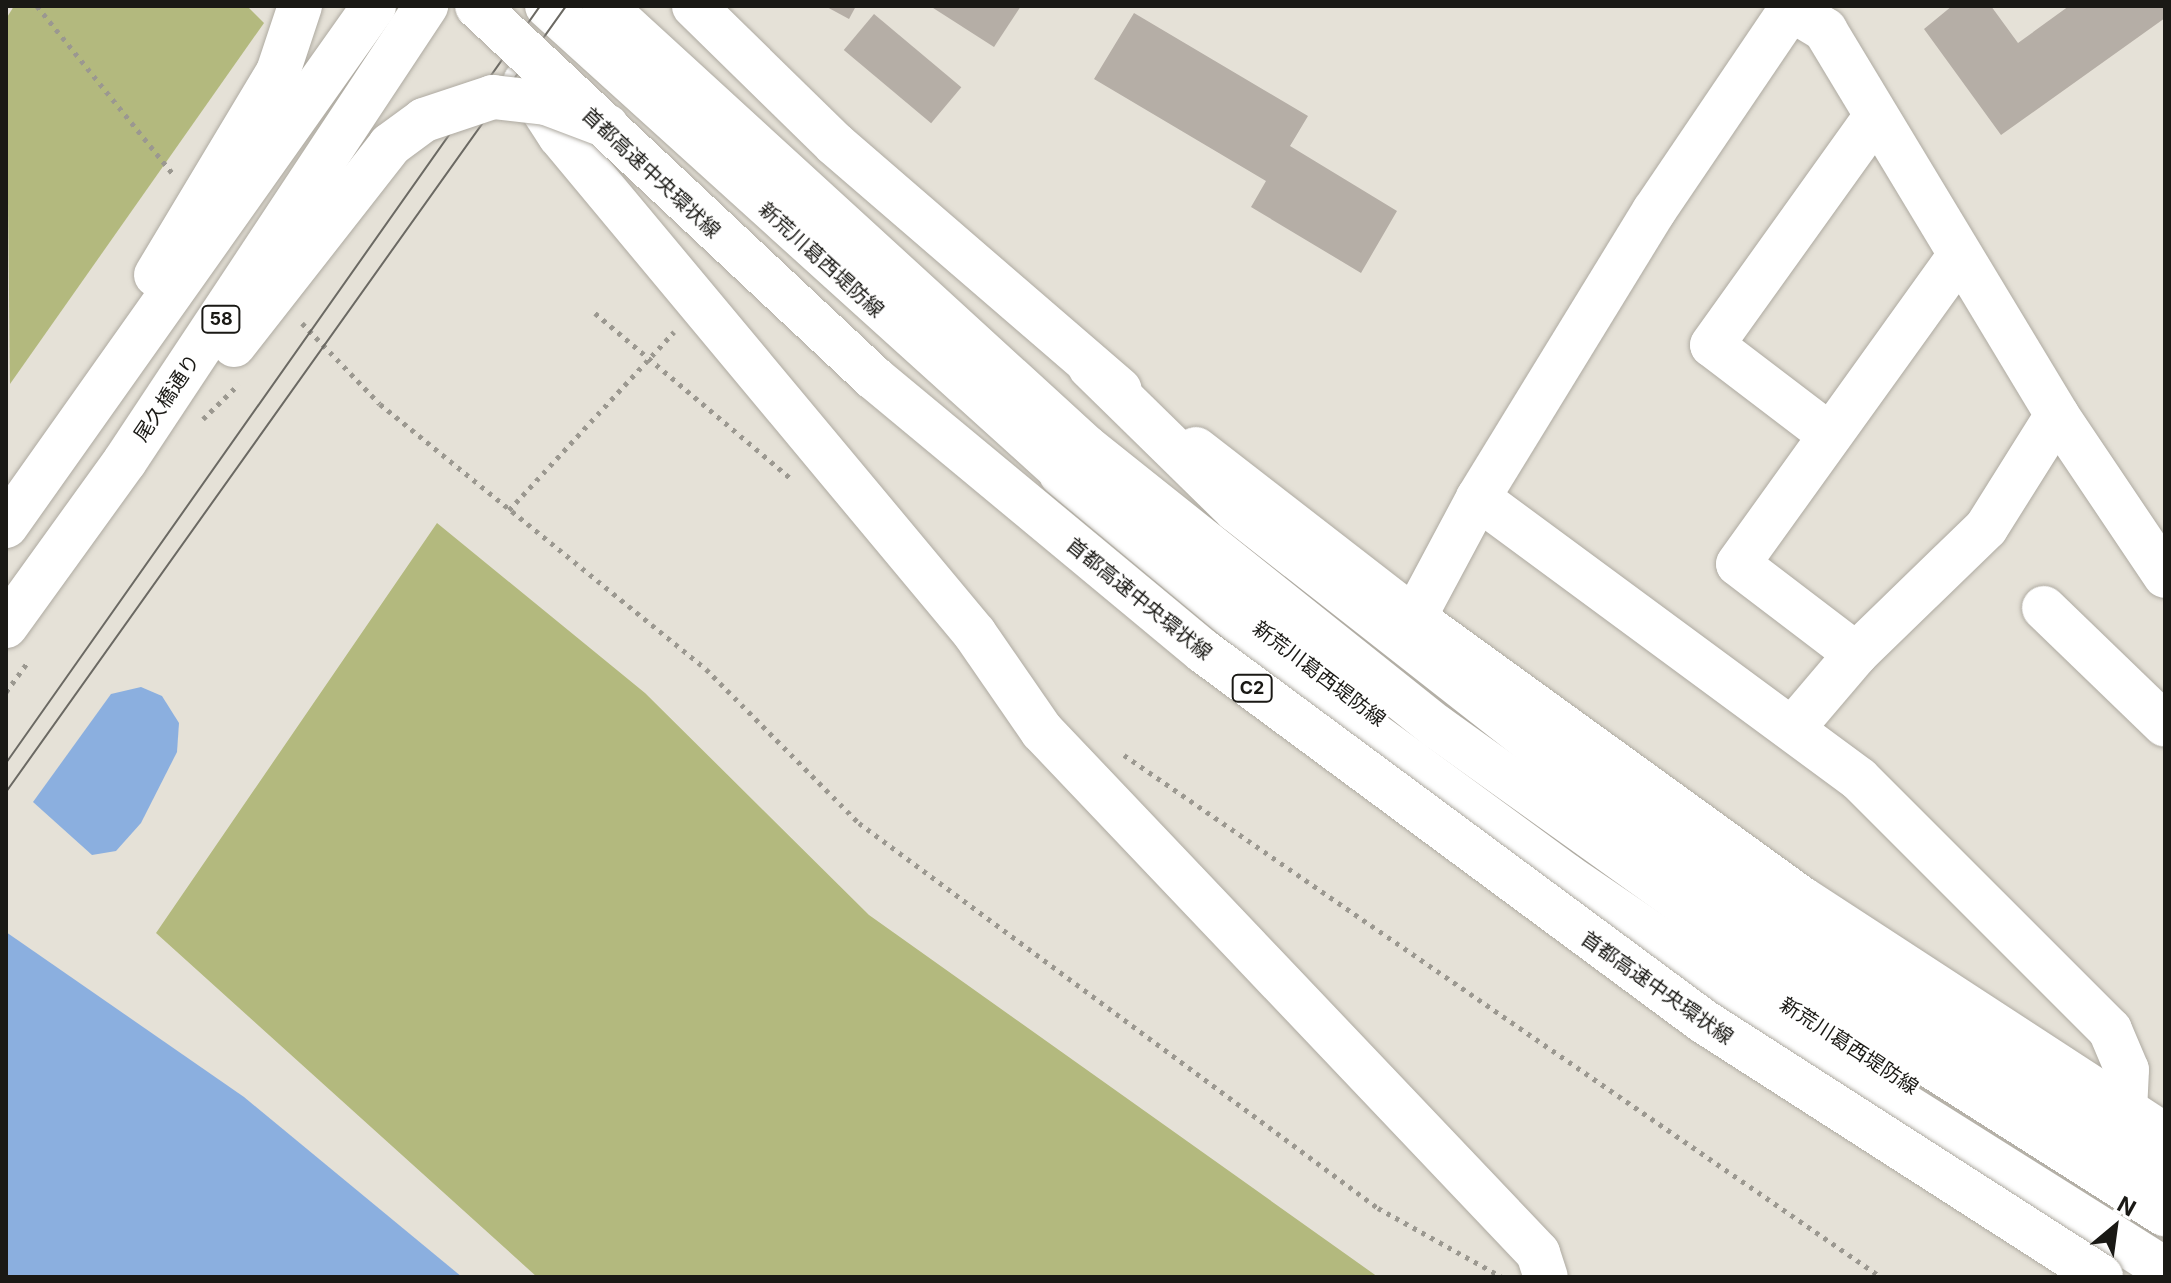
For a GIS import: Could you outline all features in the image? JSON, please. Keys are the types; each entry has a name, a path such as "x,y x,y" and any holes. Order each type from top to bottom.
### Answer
{"main road":[{"path":"80,423 134,312 278,72 300,6"},
{"name":"58","path":"6,526 374,6"},
{"name":"尾久橋通り","path":"6,626 125,461 426,6"},
{"path":"476,6 560,136 975,634 1042,731 1538,1253 1546,1277"},
{"name":"首都高速中央環状線","path":"476,6 874,378 1203,651 1703,1021 2101,1277"},
{"name":"新荒川葛西堤防線","path":"547,6 1061,474 1417,747 1737,974 2165,1245"},
{"path":"604,6 1063,427 1437,727 1753,953 2165,1214"},
{"path":"694,6 835,144 1090,367 1236,510 1364,615 1773,922 2165,1171"},
{"path":"1414,618 1478,498 1654,211 1793,8 1825,30 2057,415 2152,534 2165,576"},
{"path":"125,461 246,332 390,145 424,120 493,97 546,103 616,130 700,189 1190,616 1715,1001 2150,1277"},
{"path":"1830,435 1712,345 1875,117"},
{"path":"1856,654 1738,564 1959,256"},
{"path":"1090,367 1414,618 1804,900 2165,1135"},
{"path":"1793,728 1856,654 1986,528 2057,415"},
{"path":"1061,474 1409,761 1729,989 2165,1269"},
{"path":"1478,498 1859,779 2110,1030 2127,1070 2125,1111"},
{"path":"2044,608 2165,725"},
{"path":"1190,616 1373,734"}],"path":[{"path":"37,6 177,179"},
{"path":"595,313 793,481"},
{"path":"297,318 380,404 706,669 859,823 1378,1208 1503,1277"},
{"path":"509,510 648,358"},
{"path":"1112,744 1158,784 1881,1277"}],"green space":[{"path":"14,6 247,6 264,23 10,384 6,19"},
{"path":"437,523 645,693 869,915 1378,1277 537,1277 156,933"}],"water":[{"path":"141,687 162,696 179,723 177,752 141,823 116,851 92,855 33,802 111,694"},
{"path":"6,932 244,1097 462,1277 6,1277"}],"building":[{"path":"825,6 856,6 849,19"},
{"path":"930,6 1021,6 994,47"},
{"path":"1952,6 1991,6 2018,43 2069,6 2165,6 2165,18 2001,135 1924,29"},
{"path":"1134,13 1308,116 1290,146 1397,211 1361,273 1251,207 1266,181 1094,79"},
{"path":"874,14 961,87 931,123 844,50"}],"tram line":[{"path":"6,763 540,6"},
{"path":"6,792 566,6"}]}
